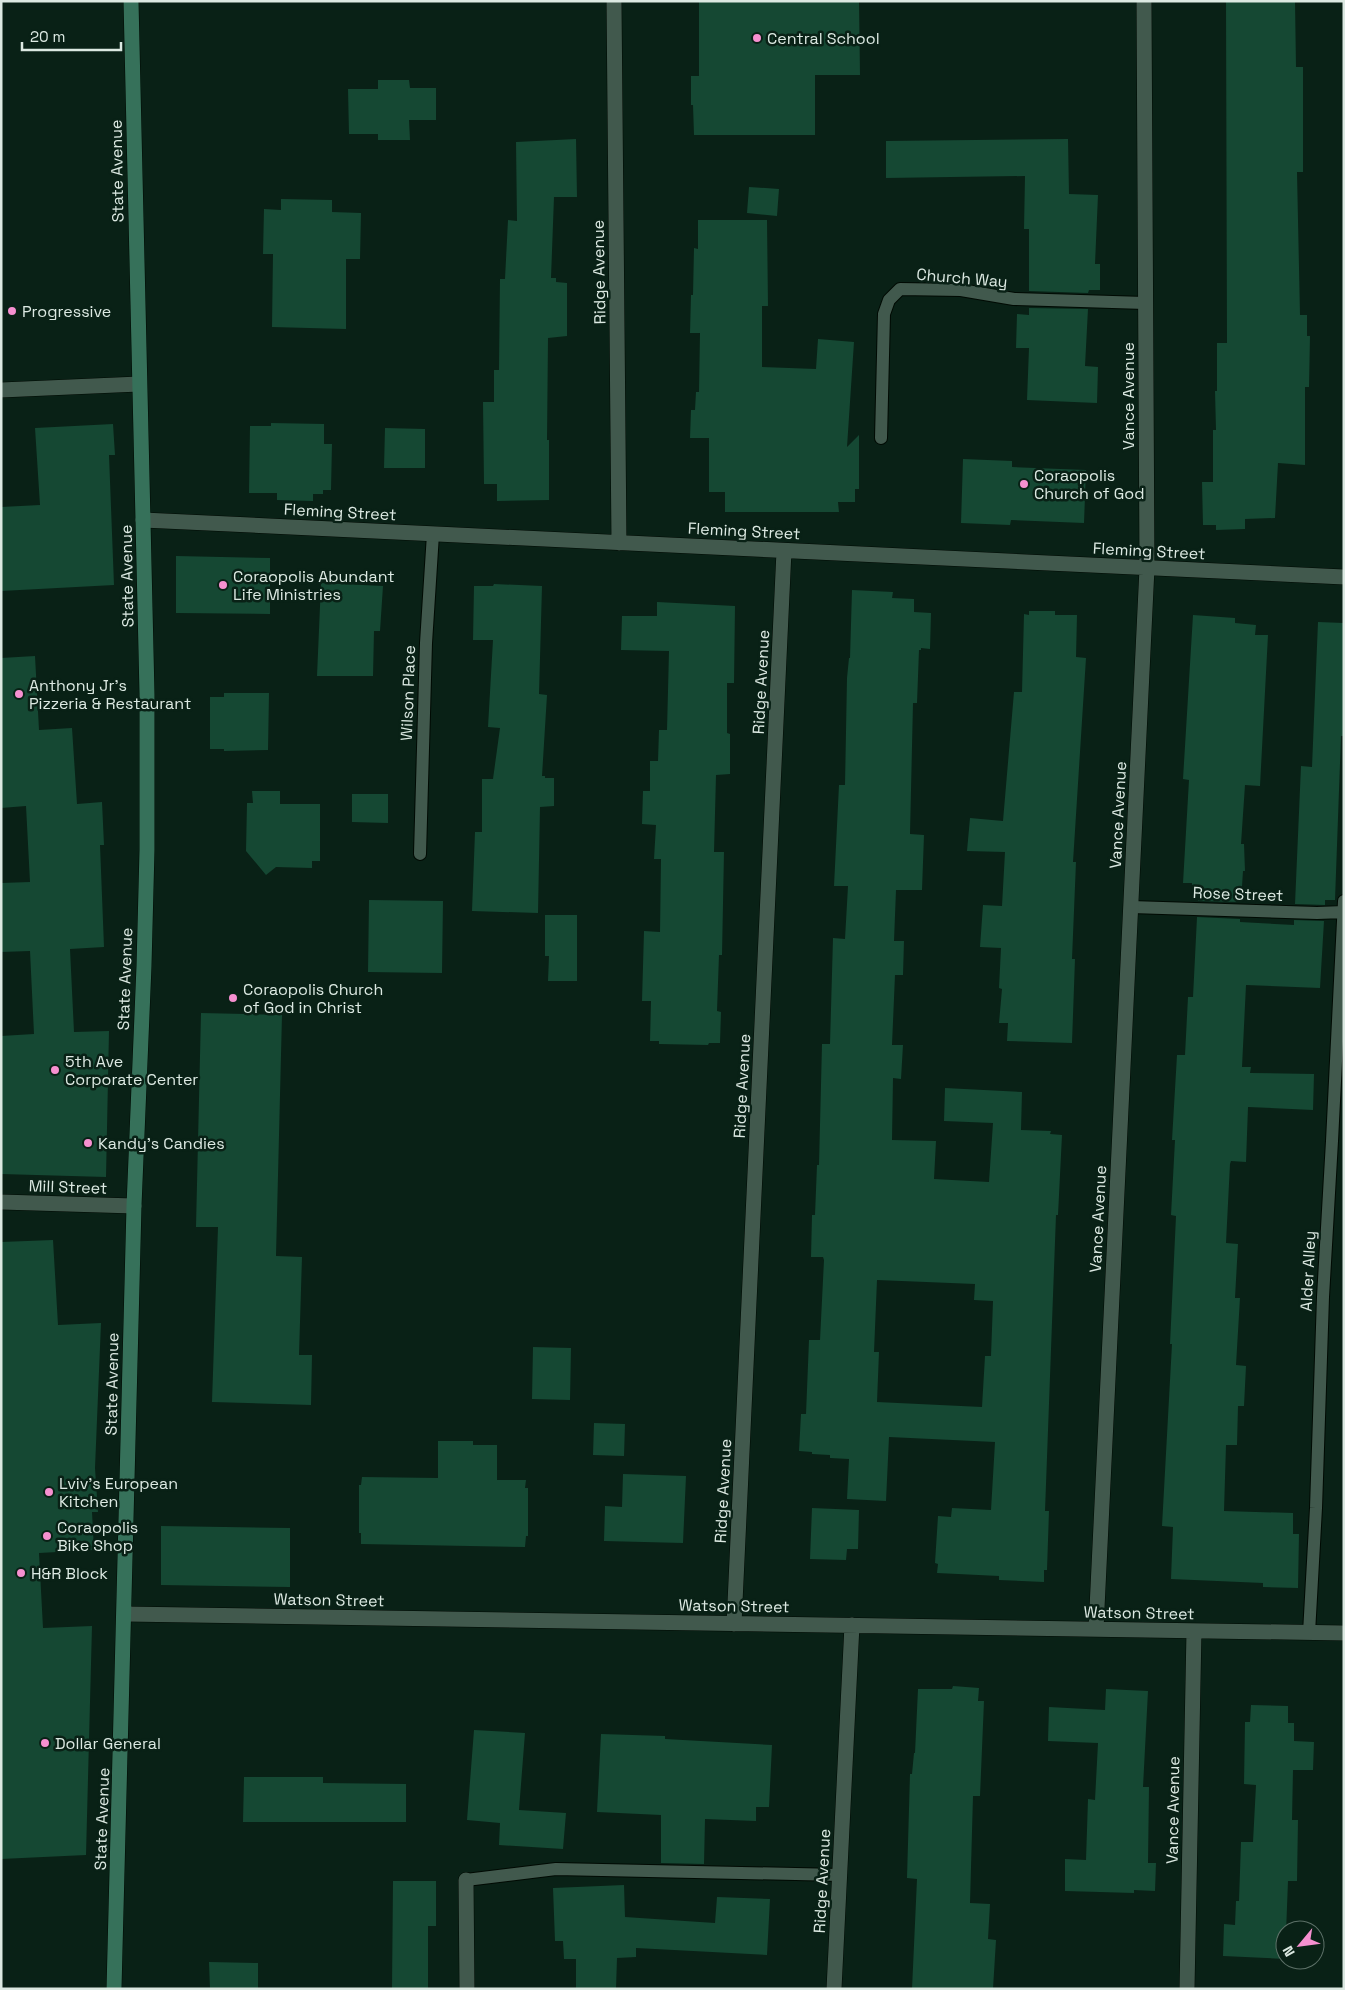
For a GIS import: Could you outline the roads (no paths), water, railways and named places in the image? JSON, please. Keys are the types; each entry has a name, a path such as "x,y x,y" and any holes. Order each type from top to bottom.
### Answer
{"street":[{"name":"State Avenue","path":"114,1989 134,1206 144,966 146,860 147,694 131,1"},
{"name":"Ridge Avenue","path":"614,1 619,543"},
{"name":"Vance Avenue","path":"1096,1629 1147,568 1144,1"},
{"path":"1,390 139,384"},
{"name":"Fleming Street","path":"143,520 1344,577"},
{"name":"Ridge Avenue","path":"734,1624 784,551"},
{"name":"Mill Street","path":"1,1202 134,1206"},
{"name":"Watson Street","path":"124,1614 1344,1633"},
{"name":"Ridge Avenue","path":"834,1989 852,1625"},
{"name":"Vance Avenue","path":"1187,1989 1194,1631"},
{"path":"466,1880 467,1989"}],"lane":[{"name":"Church Way","path":"881,438 884,314 889,300 900,289 961,290 1014,299 1145,303"},
{"name":"Wilson Place","path":"420,854 426,643 433,534"},
{"name":"Alder Alley","path":"1309,1633 1316,1508 1323,1297 1344,901"},
{"name":"Rose Street","path":"1131,907 1318,913 1343,912"},
{"path":"466,1880 556,1869 840,1875"}],"place":[{"name":"Central School","path":"757,38"},
{"name":"Progressive","path":"12,311"},
{"name":"Coraopolis Church of God","path":"1024,484"},
{"name":"Coraopolis Abundant Life Ministries","path":"223,585"},
{"name":"Anthony Jr's Pizzeria & Restaurant","path":"19,694"},
{"name":"Coraopolis Church of God in Christ","path":"233,998"},
{"name":"5th Ave Corporate Center","path":"55,1070"},
{"name":"Kandy's Candies","path":"88,1143"},
{"name":"Lviv's European Kitchen","path":"49,1492"},
{"name":"Coraopolis Bike Shop","path":"47,1536"},
{"name":"H&R Block","path":"21,1573"},
{"name":"Dollar General","path":"45,1743"}]}
